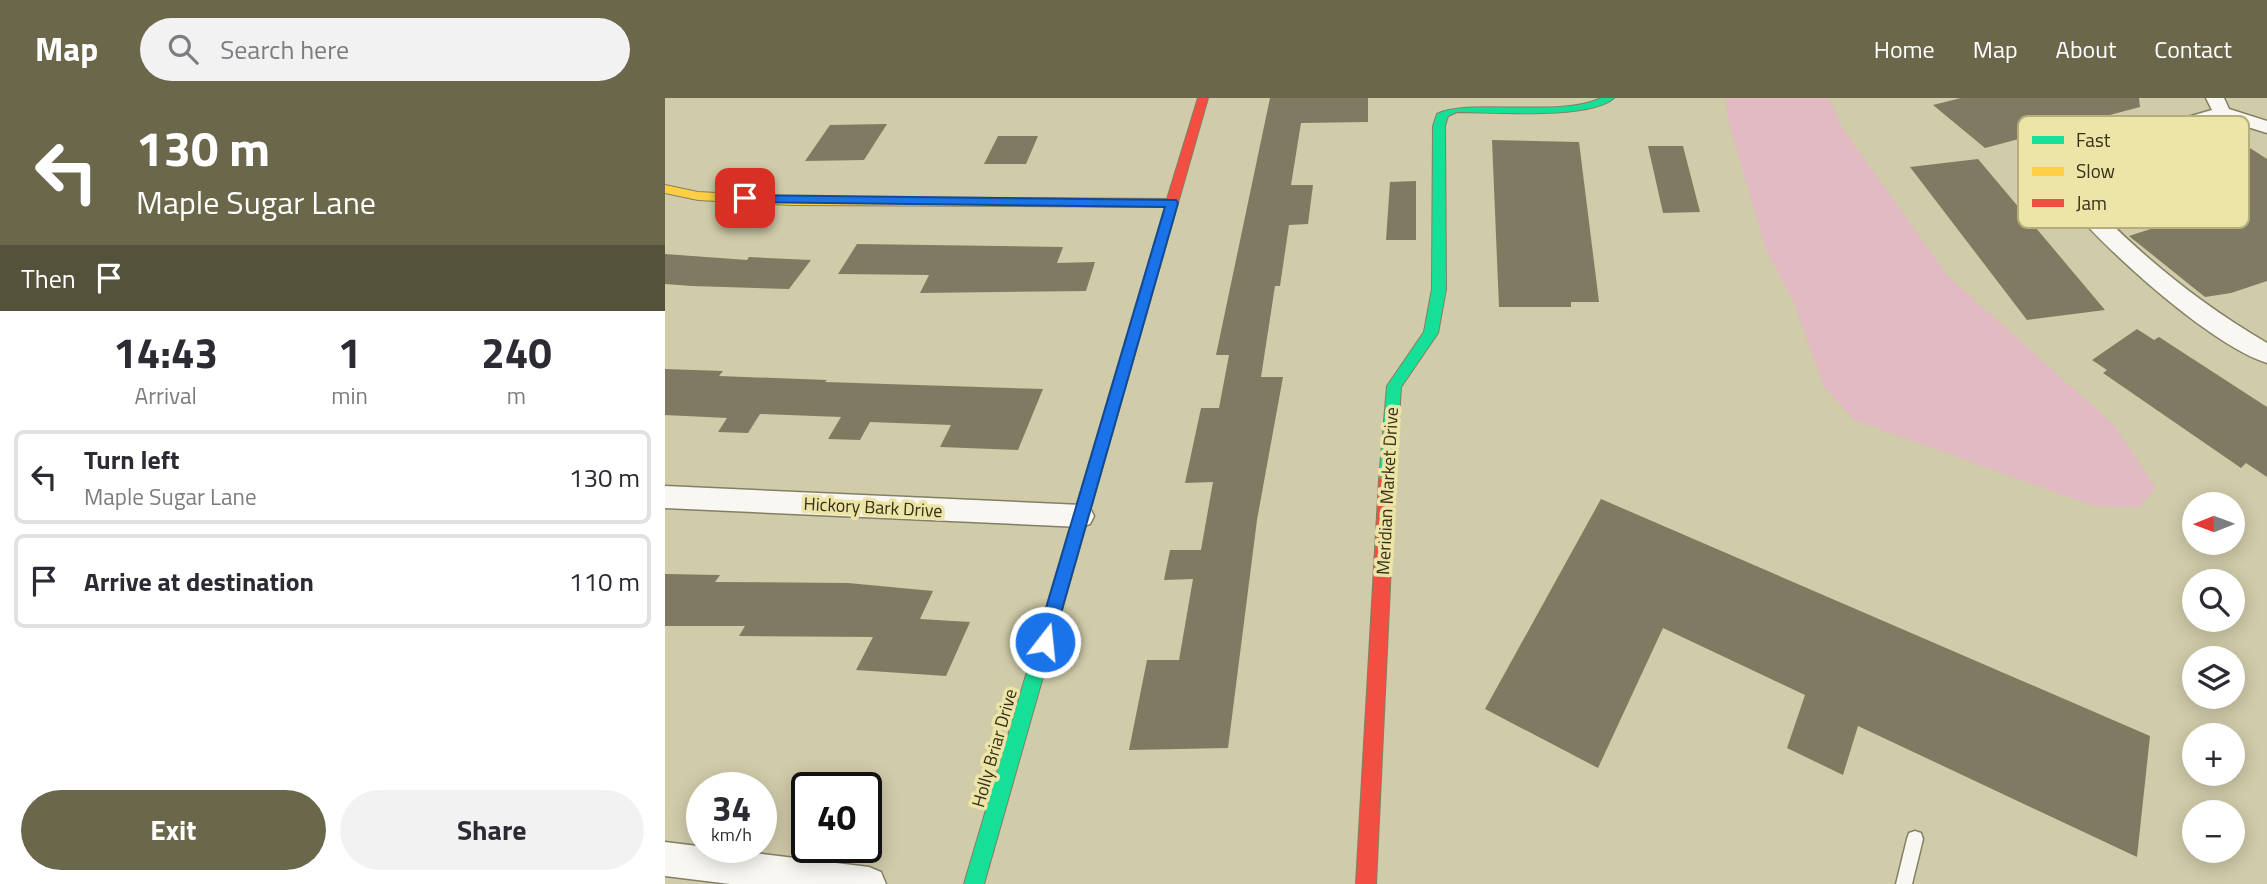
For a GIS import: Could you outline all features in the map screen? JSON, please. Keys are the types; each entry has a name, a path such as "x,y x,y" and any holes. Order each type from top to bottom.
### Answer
{"street":[{"name":"Holly Briar Drive","path":"974,884 1203,98"},
{"name":"Meridian Market Drive","path":"1366,884 1391,412 1394,386 1430,333 1439,289 1439,126 1443,114 1456,109 1562,109 1597,106 1609,98"},
{"path":"2189,116 2218,106 2241,116"},
{"path":"2249,119 2267,127"},
{"path":"665,189 698,196 792,201 1172,203"},
{"path":"2100,228 2160,282 2223,329 2267,354"},
{"name":"Hickory Bark Drive","path":"665,497 1081,516"},
{"path":"665,859 869,884"}],"lane":[{"path":"1904,884 1915,839"}],"shaded area":[{"path":"1726,98 1829,98 1842,127 1947,275 2115,426 2156,488 2139,508 2093,506 1854,420 1823,386 1794,303 1765,248 1728,120"}],"building":[{"path":"1270,98 1368,98 1368,122 1301,123 1291,185 1313,185 1308,224 1289,225 1280,286 1275,286 1261,377 1283,377 1257,520 1228,748 1129,750 1147,660 1179,660 1193,579 1164,580 1170,550 1201,550 1213,482 1185,483 1201,408 1219,408 1229,355 1216,355"},
{"path":"1961,98 2139,98 2140,107 2106,116 2018,116 2018,139 1985,148 1933,105"},
{"path":"887,124 864,160 805,161 830,125"},
{"path":"998,136 1038,136 1026,164 984,164"},
{"path":"1492,140 1579,142 1599,302 1571,302 1571,307 1499,307"},
{"path":"1648,146 1683,146 1700,212 1663,213"},
{"path":"2249,148 2267,159 2267,281 2231,293 2205,297 2129,236 2154,228 2249,228"},
{"path":"1978,159 2018,207 2018,228 2036,228 2105,310 2027,320 1910,167"},
{"path":"1416,181 1416,240 1386,240 1390,182"},
{"path":"857,244 1063,247 1057,263 1095,262 1086,291 920,293 929,275 838,274"},
{"path":"665,254 747,260 749,257 811,260 789,289 692,286 665,284"},
{"path":"2137,329 2154,340 2159,337 2267,407 2267,477 2246,463 2241,468 2103,373 2107,370 2092,360"},
{"path":"665,369 723,371 719,376 827,380 825,382 1043,389 1018,450 940,447 951,425 870,422 860,440 828,439 841,417 760,414 748,433 718,432 727,418 665,415"},
{"path":"1601,499 2150,736 2137,857 1858,726 1843,775 1787,748 1805,695 1663,628 1598,768 1485,709"},
{"path":"665,574 720,575 715,582 848,583 933,591 920,619 970,622 946,676 856,670 873,637 739,636 745,626 665,626"}],"traffic: fast":[{"path":"1387,480 1394,386 1431,333 1439,289 1439,126 1443,114 1456,109 1560,109 1597,104 1609,98"},
{"path":"974,884 1117,392"}],"traffic: slow":[{"path":"665,189 698,196 792,201 1017,202"}],"traffic: jam":[{"path":"1117,392 1203,98"},
{"path":"1017,202 1172,203"},
{"path":"1366,884 1387,480"}],"route":[{"path":"745,198 792,201 1172,203 1045,642"}]}
